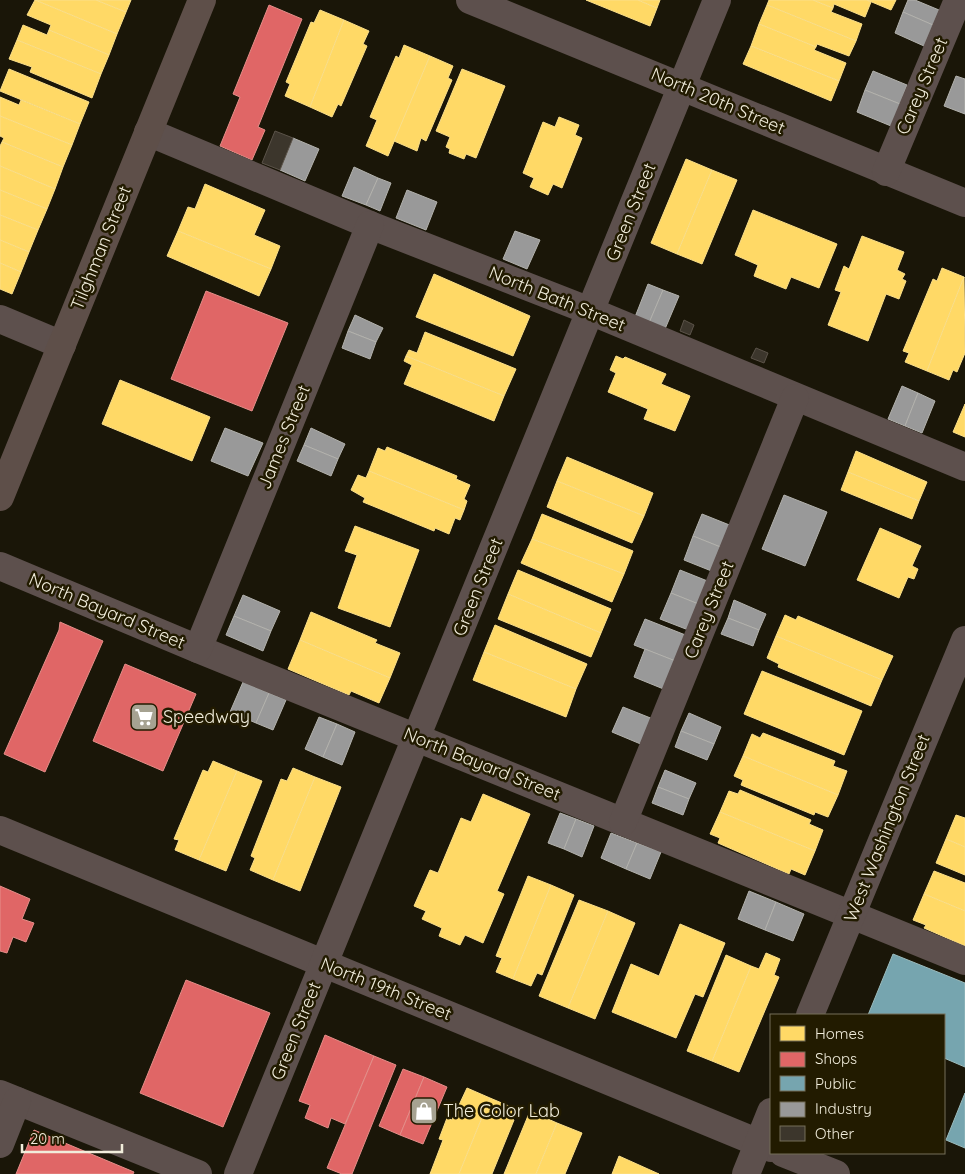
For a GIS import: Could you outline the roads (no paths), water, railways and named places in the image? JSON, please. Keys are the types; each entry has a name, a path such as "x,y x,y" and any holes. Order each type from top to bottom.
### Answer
{"main road":[{"name":"Tilghman Street","path":"0,497 202,0"}],"street":[{"name":"North 20th Street","path":"470,0 965,203"},
{"name":"Green Street","path":"238,1174 717,0"},
{"name":"Carey Street","path":"886,172 958,0"},
{"name":"North Bath Street","path":"148,132 370,225 590,311 795,398 965,467"},
{"name":"James Street","path":"198,649 370,225"},
{"path":"0,319 62,345"},
{"name":"Carey Street","path":"623,822 795,398"},
{"name":"North Bayard Street","path":"0,566 198,649 965,961"},
{"name":"West Washington Street","path":"810,1014 965,640"},
{"name":"North 19th Street","path":"0,830 770,1148"},
{"path":"0,1144 9,1098 198,1174"},
{"path":"746,1174 770,1149"},
{"name":"North 19th Street","path":"786,1154 836,1174"}],"place":[{"name":"Speedway","path":"144,717"},
{"name":"The Color Lab","path":"424,1111"}]}
